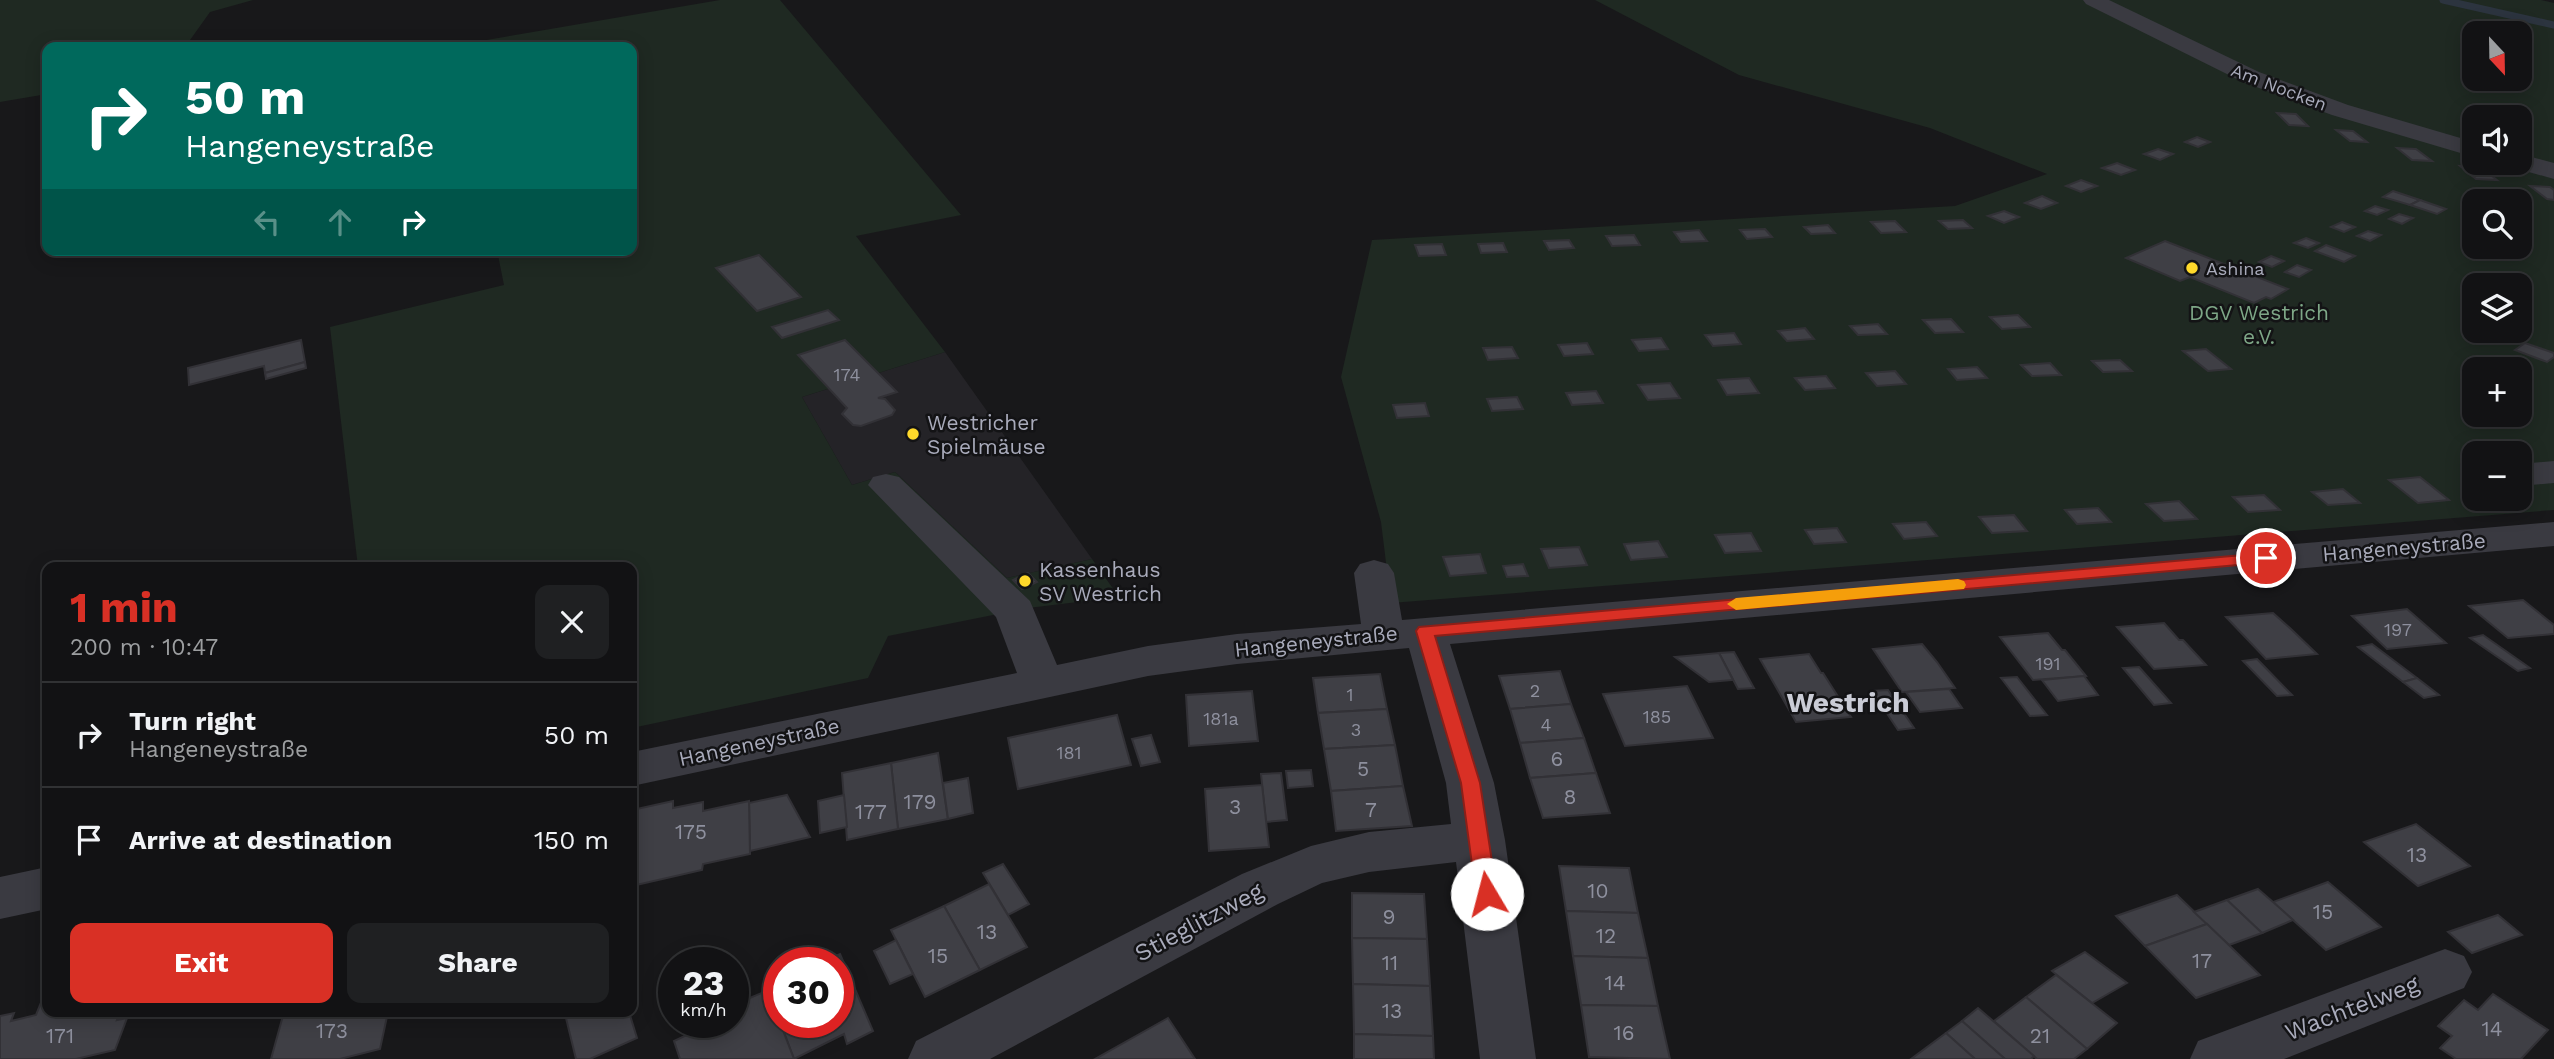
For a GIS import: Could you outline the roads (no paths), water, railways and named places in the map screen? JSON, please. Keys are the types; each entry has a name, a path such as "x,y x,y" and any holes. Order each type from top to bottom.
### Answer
{"street":[{"name":"Am Nocken","path":"2093,0 2251,77 2340,110 2462,146"},
{"path":"2532,165 2554,171"},
{"path":"2532,474 2554,472"},
{"path":"886,485 1015,611 1042,683"},
{"name":"Hangeneystraße","path":"637,768 1148,661 1237,649 2554,534"},
{"path":"1374,573 1405,633 1470,783 1508,1059"},
{"name":"Stieglitzweg","path":"936,1059 1311,866 1369,852 1479,840"},
{"path":"0,898 42,889"},
{"name":"Wachtelweg","path":"2220,1059 2445,972"}],"waterway":[{"path":"2443,0 2554,25"}],"place":[{"name":"Ashina","path":"2192,268"},
{"name":"Westricher Spielmäuse","path":"913,434"},
{"name":"Kassenhaus SV Westrich","path":"1025,581"}],"district":[{"name":"Westrich","path":"1848,702"}],"park label":[{"name":"DGV Westrich e.V.","path":"2259,324"}]}
